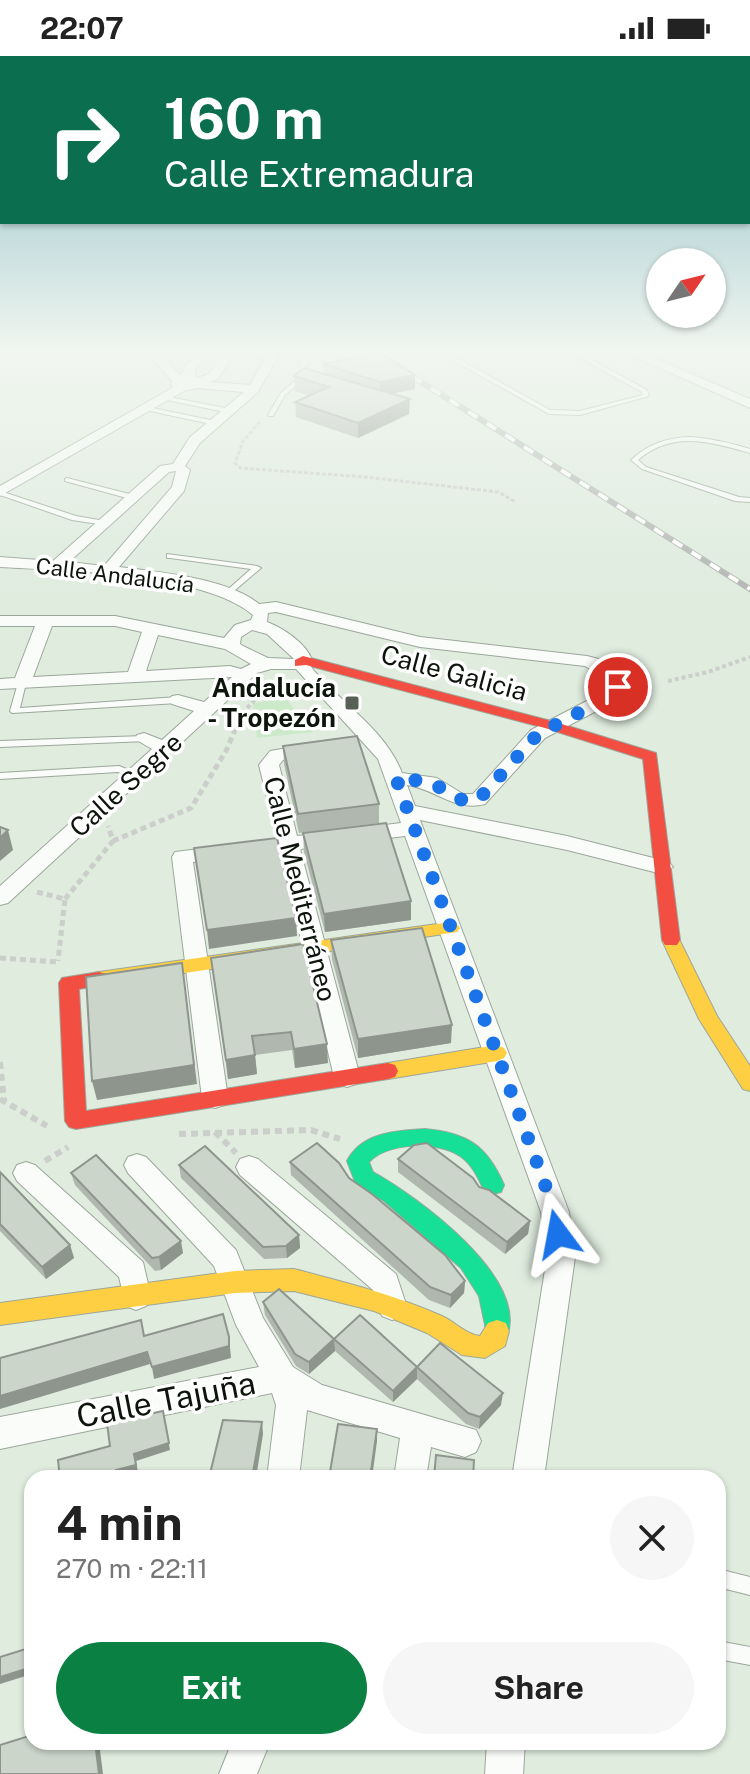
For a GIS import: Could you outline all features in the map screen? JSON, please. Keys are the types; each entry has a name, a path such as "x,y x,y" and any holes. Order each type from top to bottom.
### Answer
{"street":[{"path":"0,493 111,433"},
{"path":"178,467 191,443 203,433"},
{"path":"56,566 165,469 178,467 183,470 179,488 108,571"},
{"name":"Calle Andalucía","path":"0,562 108,571 189,582 228,594 259,617"},
{"path":"231,645 237,631 276,607 420,642 587,661 610,671 618,687 615,694 550,725 538,734 478,800 464,801 430,782 396,778"},
{"path":"259,617 301,654 297,669 377,743 396,778 555,1212 561,1257 529,1470"},
{"path":"22,683 46,620"},
{"path":"0,621 115,621 152,627 231,645 239,652 245,672 0,684"},
{"path":"135,676 152,627"},
{"name":"Calle Galicia","path":"297,669 337,669 550,725 650,756 662,867"},
{"name":"Calle Segre","path":"4,889 167,748 245,672 297,669"},
{"path":"178,700 209,710"},
{"path":"144,739 167,748"},
{"name":"Calle Mediterráneo","path":"347,1077 269,769 270,761 283,753 377,743"},
{"path":"215,1098 182,857 288,844 412,819 567,843 662,867 670,938 709,1019 750,1083"},
{"path":"451,928 69,983 76,1121 497,1053"},
{"path":"0,1314 235,1282 294,1280 392,1307 436,1325 471,1347 485,1347 498,1332 492,1295 477,1268 380,1186 365,1180 358,1168 365,1149 371,1145 427,1135 449,1139 488,1169 493,1185"},
{"path":"137,1165 226,1259 251,1325 282,1377 292,1405 284,1470"},
{"path":"249,1167 386,1283 392,1307"},
{"path":"26,1173 133,1271 136,1297"},
{"name":"Calle Tajuña","path":"0,1433 282,1377 315,1398 465,1441"},
{"path":"411,1470 418,1427"},
{"path":"238,1774 248,1750"},
{"path":"504,1774 506,1750"}],"lane":[{"path":"750,451 717,441 690,438 667,441 634,460 644,468 738,499 750,500"},
{"path":"67,480 134,498"},
{"path":"0,493 75,518 105,523"},
{"path":"170,556 257,568 228,594"},
{"path":"22,683 15,711 178,700"},
{"path":"0,744 144,739"},
{"path":"0,776 119,769 136,775"},
{"path":"726,1580 750,1586"},
{"path":"726,1652 750,1656"}],"path":[{"path":"250,433 238,449 235,463 240,468 365,477 498,492 516,502"},
{"path":"668,681 708,672 750,657"},
{"path":"69,983 58,972 65,899 113,841 191,808 226,751 241,714 257,698 245,672"},
{"path":"89,818 108,826 113,841"},
{"path":"4,889 65,899"},
{"path":"0,958 58,961"},
{"path":"0,1062 4,1101"}],"green space":[{"path":"284,696 313,732 257,738 253,704"}],"building":[{"path":"357,736 379,804 298,814 283,746"},
{"path":"386,823 411,901 324,914 303,833"},
{"path":"0,827 8,830 0,838"},
{"path":"277,838 296,918 207,930 194,848"},
{"path":"422,928 452,1025 358,1039 331,940"},
{"path":"303,944 327,1044 294,1049 291,1032 252,1036 255,1055 226,1060 211,958"},
{"path":"182,963 194,1065 92,1081 86,977"},
{"path":"317,1143 339,1163 349,1178 445,1255 465,1281 451,1295 430,1287 290,1162"},
{"path":"427,1143 473,1178 479,1187 489,1190 530,1221 507,1242 398,1159 414,1145"},
{"path":"205,1146 299,1235 286,1246 263,1247 179,1165"},
{"path":"96,1155 181,1241 159,1257 152,1258 71,1173"},
{"path":"0,1172 70,1245 42,1267 0,1224"},
{"path":"279,1289 334,1339 309,1362 295,1354 263,1302"},
{"path":"223,1314 229,1346 152,1367 147,1352 0,1396 0,1358 141,1320 144,1336"},
{"path":"360,1315 417,1367 393,1391 334,1339"},
{"path":"440,1343 503,1393 480,1417 468,1413 417,1367"},
{"path":"163,1411 169,1443 134,1454 136,1465 116,1470 59,1470 58,1460 110,1446 107,1423"},
{"path":"223,1420 262,1422 253,1470 211,1470"},
{"path":"338,1424 377,1429 371,1470 330,1470"},
{"path":"436,1455 474,1460 473,1470 435,1470"},
{"path":"24,1650 24,1670 0,1677 0,1657"},
{"path":"24,1738 24,1750 96,1750 99,1774 0,1774 0,1745"}],"railway":[{"path":"502,433 750,589"}],"traffic: fast":[{"path":"493,1185 477,1158 466,1149 440,1139 410,1139 378,1144 369,1148 358,1161 364,1178 392,1194 470,1261 491,1293 497,1331"}],"traffic: slow":[{"path":"99,979 451,928"},
{"path":"671,940 709,1019 750,1083"},
{"path":"388,1071 497,1053"},
{"path":"0,1314 235,1282 294,1280 375,1301 436,1325 471,1347 485,1347 496,1338 497,1331"}],"traffic: jam":[{"path":"300,663 303,660 550,725 650,756 671,940"},
{"path":"99,979 69,983 76,1121 388,1071"}],"place":[{"name":"Andalucía - Tropezón","path":"352,703"}],"route":[{"path":"558,1234 555,1212 396,778 416,778 430,782 459,800 478,800 538,734 550,725 615,694 618,687"}]}
